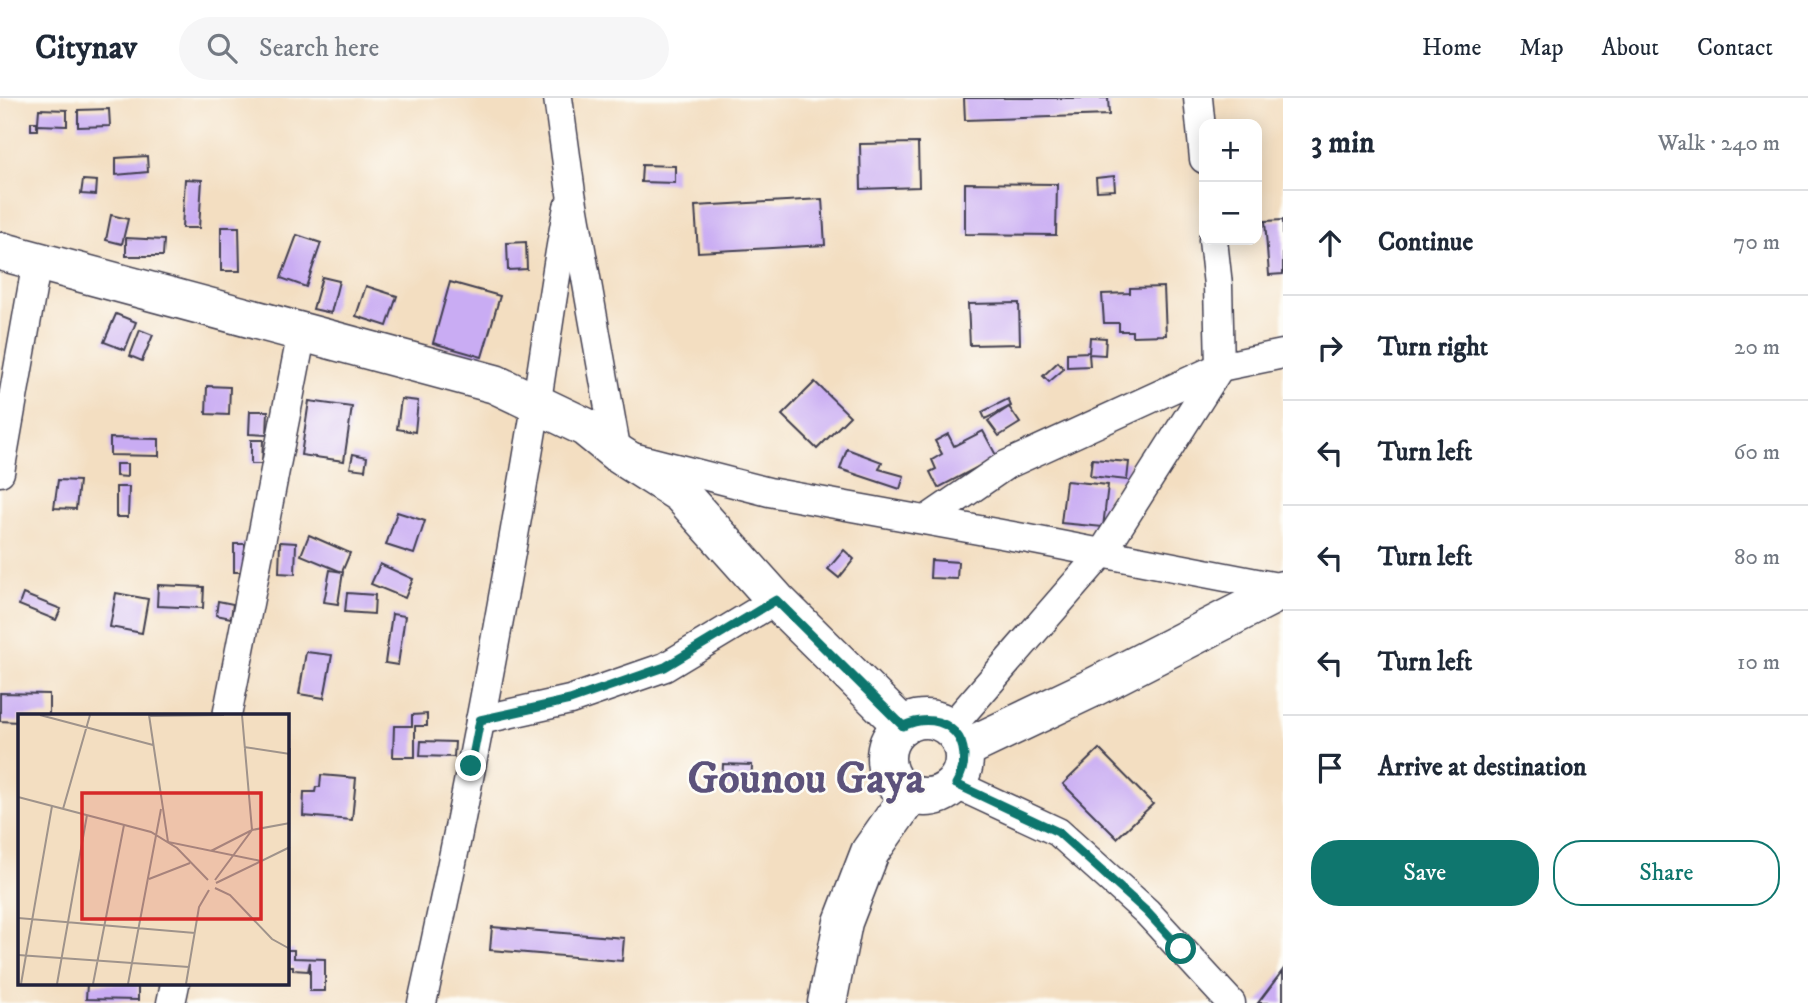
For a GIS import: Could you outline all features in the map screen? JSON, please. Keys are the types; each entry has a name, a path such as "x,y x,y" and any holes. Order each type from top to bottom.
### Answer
{"main road":[{"path":"0,251 495,384 585,427 617,453 681,494 776,600 903,726"},
{"path":"956,753 1090,690 1283,589"},
{"path":"915,720 939,722 956,753 946,792 934,797 910,795 891,779 887,768 888,745 894,734 915,720"},
{"path":"827,1003 843,922 870,852 910,795"}],"street":[{"path":"558,98 571,193 617,453 769,492 1283,589"},
{"path":"1198,98 1200,119"},
{"path":"422,1003 459,837 537,404 555,271 571,193"},
{"path":"1214,245 1218,285 1220,367 1102,553 956,753 1058,832 1147,912 1231,1003"},
{"path":"0,472 37,261"},
{"path":"227,714 302,332"},
{"path":"926,520 1006,465 1220,367 1283,354"},
{"path":"480,720 570,700 665,667 776,600"}],"building":[{"path":"964,98 1108,98 1109,115 965,120"},
{"path":"39,109 67,110 67,126 37,125 37,130 31,130 31,122 38,122"},
{"path":"109,109 110,126 78,127 78,110"},
{"path":"918,143 919,187 861,189 860,144"},
{"path":"147,156 148,172 116,175 116,158"},
{"path":"642,165 675,166 675,183 641,182"},
{"path":"1114,176 1115,190 1097,191 1096,178"},
{"path":"185,179 202,180 199,228 182,228"},
{"path":"83,180 97,181 96,195 81,194"},
{"path":"965,183 1057,184 1056,235 965,234"},
{"path":"822,199 825,245 698,252 695,206"},
{"path":"111,215 128,219 122,244 106,240"},
{"path":"1283,220 1283,274 1269,275 1265,221"},
{"path":"221,227 239,227 240,271 221,271"},
{"path":"297,235 321,243 306,287 281,278"},
{"path":"126,238 164,240 163,256 126,256"},
{"path":"526,242 527,269 508,270 507,243"},
{"path":"322,277 339,281 331,313 313,309"},
{"path":"450,282 500,296 482,357 433,343"},
{"path":"366,286 397,296 387,326 356,316"},
{"path":"1164,287 1166,335 1132,336 1132,331 1119,331 1119,323 1104,323 1102,294 1130,293 1130,288"},
{"path":"1019,303 1020,344 970,345 968,304"},
{"path":"116,314 136,322 125,350 104,342"},
{"path":"140,330 153,335 142,361 130,356"},
{"path":"1090,337 1106,338 1105,355 1089,354 1090,366 1067,367 1067,353 1089,352"},
{"path":"1058,362 1064,369 1049,382 1043,376"},
{"path":"815,382 850,416 817,449 782,415"},
{"path":"207,386 230,387 229,415 206,414"},
{"path":"401,399 418,401 415,432 397,429"},
{"path":"1008,399 1011,406 985,419 982,412"},
{"path":"309,401 352,407 344,461 301,455"},
{"path":"1009,407 1020,423 999,436 988,421"},
{"path":"250,411 268,411 267,435 249,434"},
{"path":"983,431 997,457 938,488 930,472 936,469 932,460 942,454 935,441 948,434 954,446"},
{"path":"110,438 159,439 159,456 110,455"},
{"path":"251,440 263,440 262,464 251,464"},
{"path":"847,449 882,462 879,469 904,476 900,489 840,469"},
{"path":"353,454 367,457 365,470 350,468"},
{"path":"1092,459 1129,462 1127,480 1090,476"},
{"path":"116,464 127,464 127,477 116,476"},
{"path":"58,480 79,481 76,509 54,508"},
{"path":"1066,481 1108,485 1103,527 1061,523"},
{"path":"116,487 129,487 128,517 116,517"},
{"path":"397,512 425,521 414,554 386,545"},
{"path":"309,535 350,553 342,572 301,555"},
{"path":"280,542 296,543 295,574 279,573"},
{"path":"234,544 245,544 245,572 234,572"},
{"path":"844,550 854,559 839,578 828,569"},
{"path":"931,560 958,562 957,579 930,578"},
{"path":"380,564 413,579 405,598 371,584"},
{"path":"330,570 343,572 338,604 324,602"},
{"path":"158,585 204,587 203,608 157,606"},
{"path":"116,593 148,599 142,633 110,627"},
{"path":"347,593 375,595 374,614 345,612"},
{"path":"23,594 61,609 56,620 19,605"},
{"path":"218,601 233,604 231,618 216,615"},
{"path":"392,614 405,616 398,665 385,663"},
{"path":"306,652 332,655 324,698 299,694"},
{"path":"0,693 49,694 49,714 18,714 18,722 0,721"},
{"path":"427,714 427,726 415,726 415,757 393,757 394,726 412,726 412,715"},
{"path":"421,741 455,742 454,757 420,756"},
{"path":"1099,749 1153,804 1117,838 1063,784"},
{"path":"723,764 752,765 751,789 722,788"},
{"path":"321,775 356,778 352,820 303,816 304,792 315,792 316,787 320,787"},
{"path":"492,927 624,938 622,961 490,950"},
{"path":"289,950 294,950 294,958 325,959 325,991 310,991 310,962 308,971 293,970 293,966 289,966"},
{"path":"1283,970 1283,1003 1258,1003"},
{"path":"87,986 138,986 138,1000 86,999"}],"district":[{"name":"Gounou Gaya","path":"806,777"}],"route":[{"path":"471,766 480,720 570,700 665,667 776,600 903,726 915,720 927,719 950,728 964,749 965,761 956,784 1058,832 1147,912 1181,949"}]}
